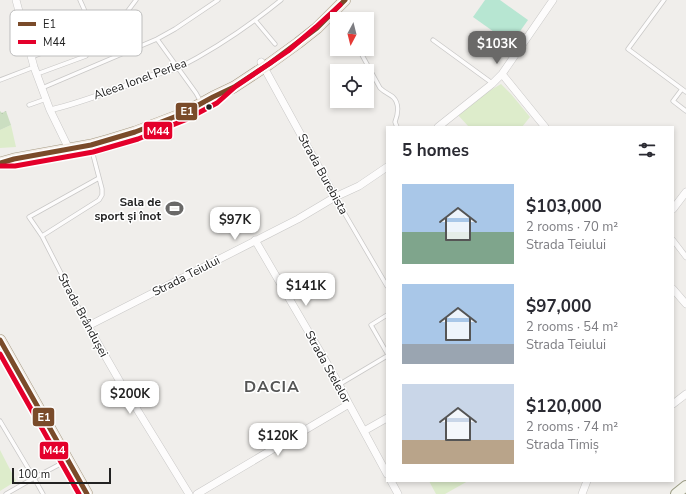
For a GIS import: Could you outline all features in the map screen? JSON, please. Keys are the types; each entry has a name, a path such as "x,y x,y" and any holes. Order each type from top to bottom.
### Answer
{"main road":[{"path":"0,163 90,145 135,132 182,114 213,96 234,87 294,38 336,0"},
{"path":"262,65 288,51 317,28 346,0"},
{"path":"0,159 14,159"},
{"path":"0,340 86,494"},
{"path":"676,494 686,486"}],"street":[{"path":"16,0 19,10"},
{"path":"439,126 492,84 502,74 553,0"},
{"path":"32,57 50,110 69,149"},
{"name":"Strada Burebista","path":"262,65 335,197"},
{"name":"Aleea Ionel Perlea","path":"50,110 110,91 148,76 178,68"},
{"path":"502,74 544,126"},
{"name":"Strada Teiului","path":"88,326 298,219 335,197 359,186 386,167"},
{"path":"674,208 686,192"},
{"name":"Strada Stelelor","path":"255,240 339,384 386,472"},
{"path":"674,241 686,257"},
{"path":"674,290 686,304"},
{"name":"Strada Brândușei","path":"88,326 119,380 190,494"},
{"path":"674,403 686,394"},
{"path":"197,494 349,404"},
{"path":"364,431 386,419"},
{"path":"392,482 398,494"},
{"path":"582,494 587,482"}],"lane":[{"path":"80,0 84,10"},
{"path":"128,10 136,0"},
{"path":"142,45 175,29 218,0"},
{"name":"Aleea Ionel Perlea","path":"178,68 212,49 255,20 281,0"},
{"path":"664,0 628,49 686,92"},
{"path":"255,20 275,44"},
{"path":"157,39 196,93 201,103"},
{"path":"433,40 492,84"},
{"path":"37,74 86,56"},
{"path":"42,88 117,56"},
{"path":"363,56 380,88 383,92 393,97 397,103 398,113 395,122 397,126"},
{"path":"0,80 34,66"},
{"path":"682,89 673,101 686,111"},
{"path":"29,105 46,99"},
{"path":"42,236 99,200 102,196 101,184 90,145"},
{"name":"Strada Brândușei","path":"88,326 42,236 29,217 99,178"},
{"name":"Strada Burebista","path":"335,197 386,284"},
{"path":"386,316 370,324 386,351"},
{"path":"339,384 386,357"},
{"path":"0,421 43,494"},
{"path":"6,494 67,460"}],"green space":[{"path":"485,0 500,0 528,20 511,44 473,17"},
{"path":"501,84 530,117 523,126 468,126 457,114 481,96"},
{"path":"0,111 2,113 6,111 11,125 0,130"},
{"path":"11,125 16,147 0,148 0,130"},
{"path":"0,450 16,481 0,491"},
{"path":"430,482 466,482 445,494 436,494"}],"transit line":[{"name":"E1","path":"0,163 14,159 91,145 135,132 182,114 234,87 269,64 317,28 345,0"},
{"name":"M44","path":"0,166 15,166 93,152 138,139 185,120 217,103 235,87 288,51 340,5"},
{"name":"E1","path":"0,340 87,494"},
{"name":"M44","path":"0,354 79,494"}],"place":[{"name":"Sala de sport și înot","path":"174,209"}],"district":[{"name":"DACIA","path":"272,386"}]}
